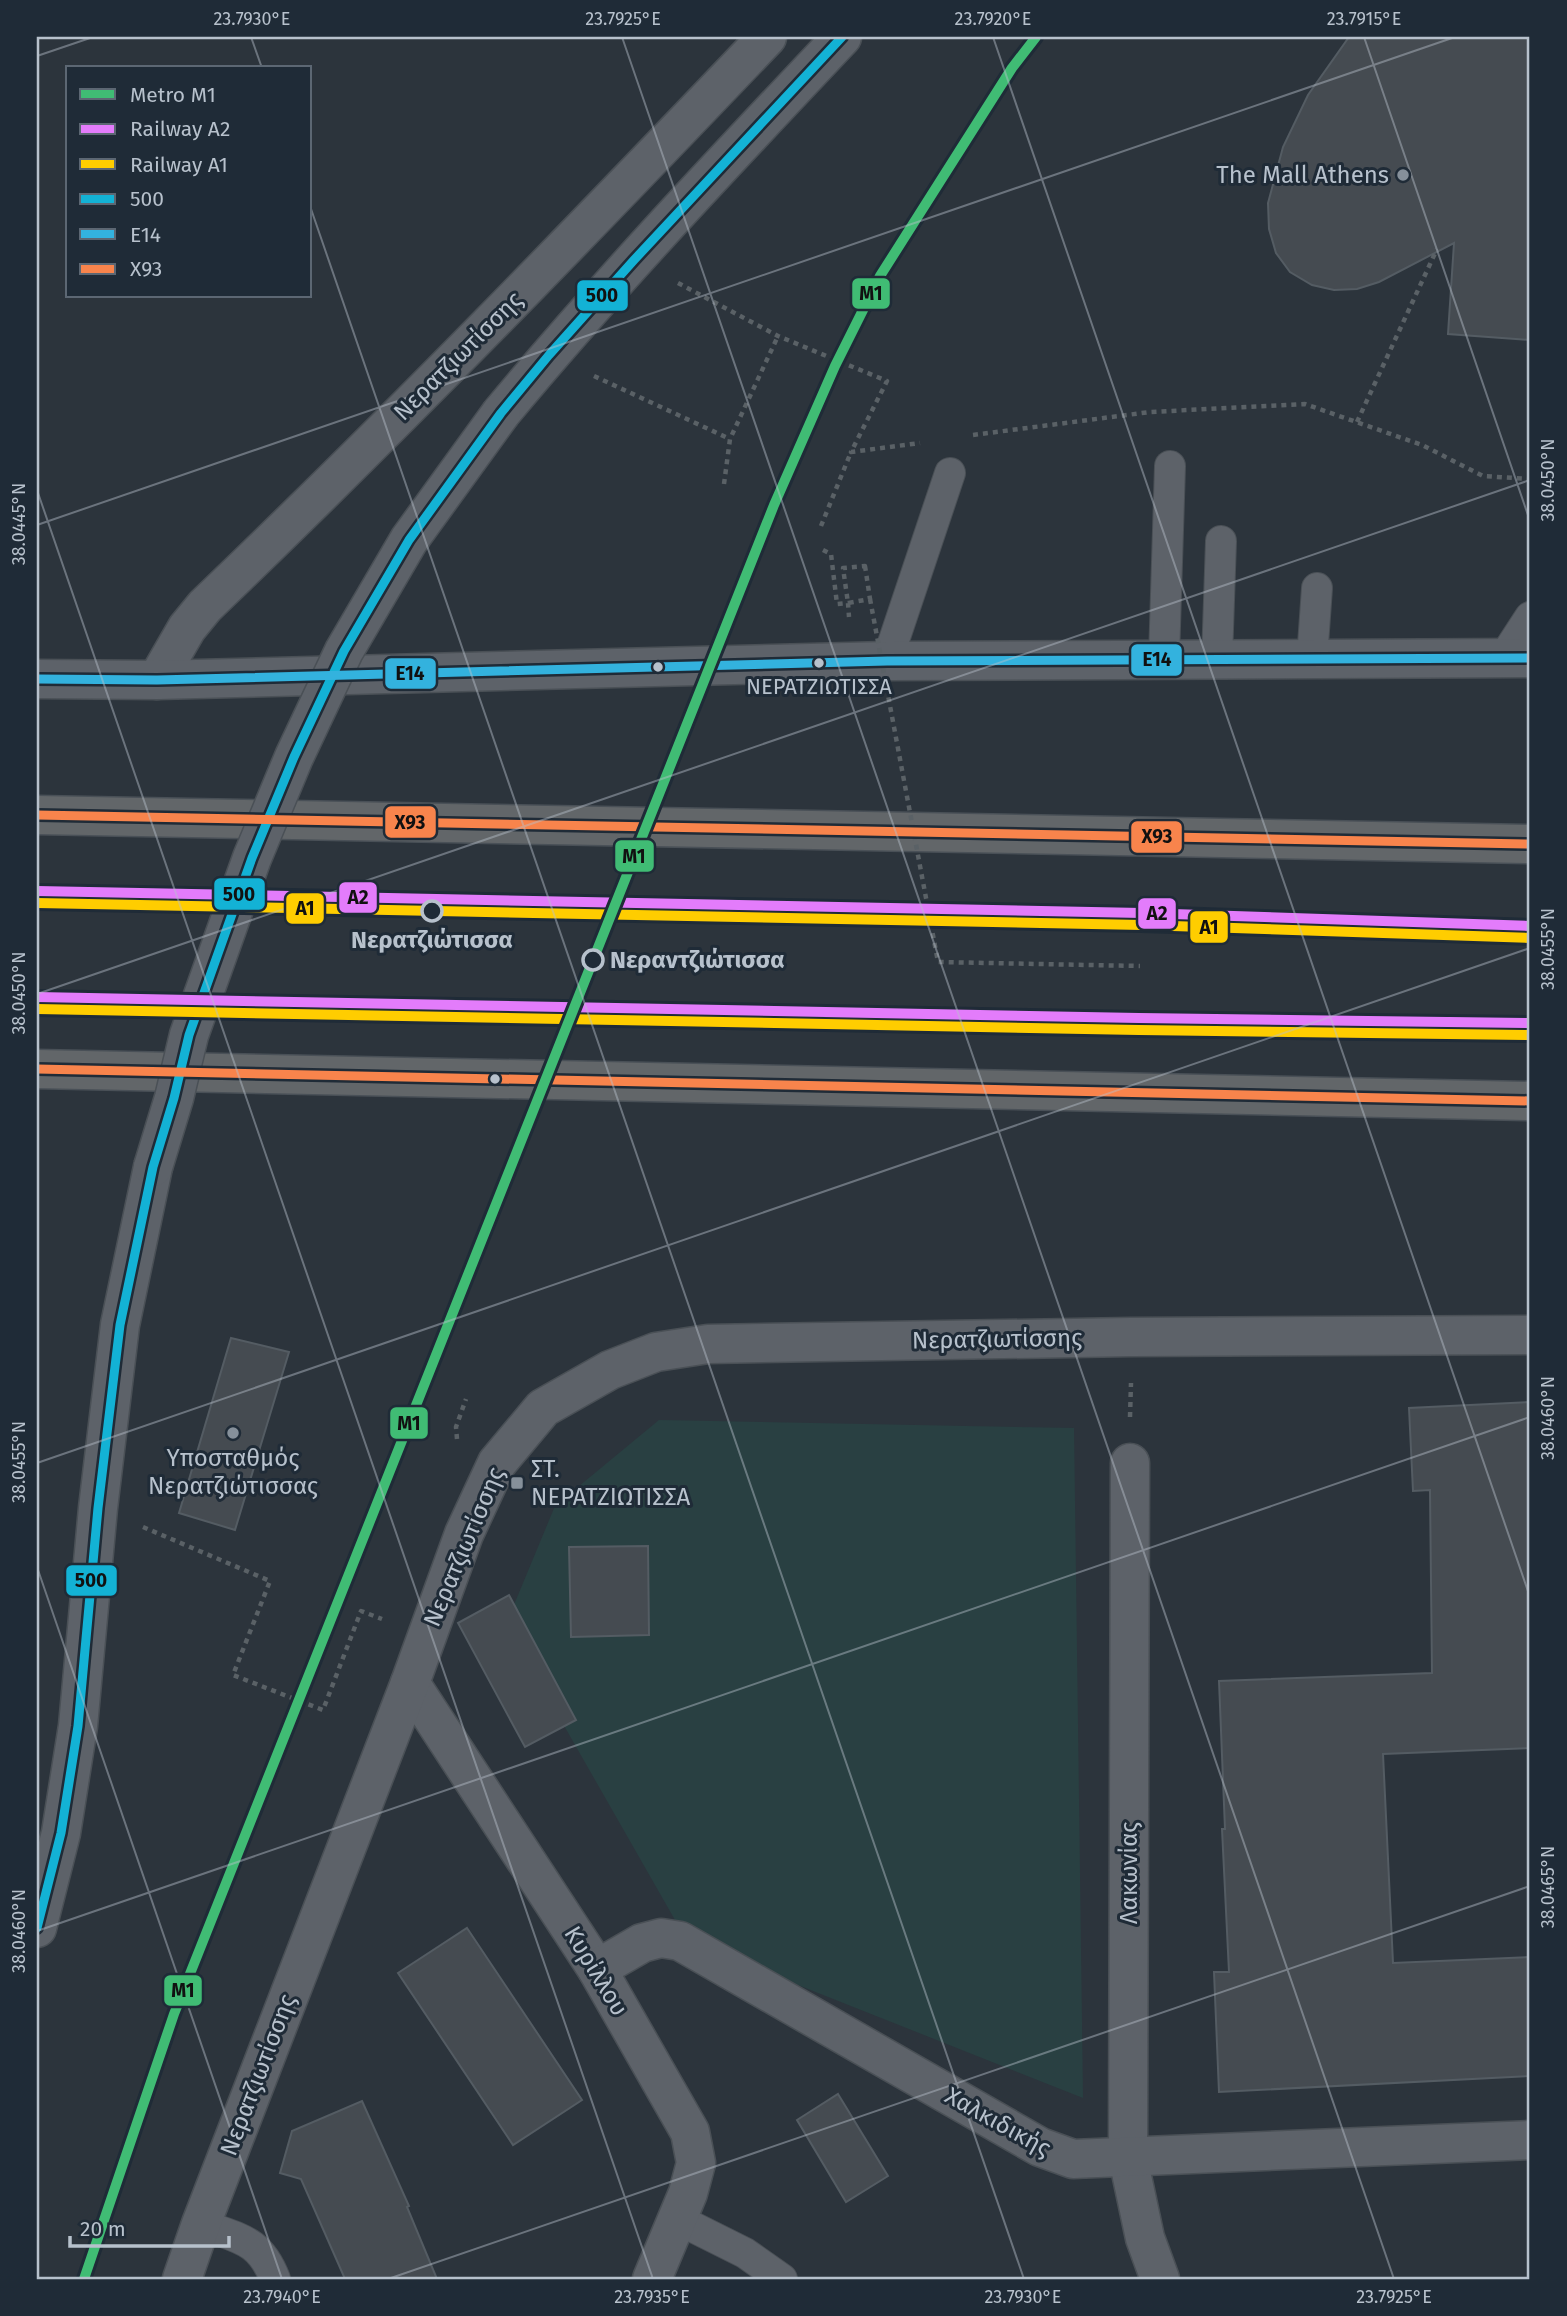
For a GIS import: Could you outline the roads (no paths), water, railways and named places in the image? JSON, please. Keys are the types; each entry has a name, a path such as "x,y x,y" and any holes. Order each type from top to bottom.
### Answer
{"highway":[{"path":"37,815 1530,844"},
{"path":"37,1069 1530,1101"}],"street":[{"name":"Νερατζιωτίσσης","path":"157,680 180,639 205,606 334,482 597,216 767,37"},
{"path":"37,1928 61,1833 78,1726 98,1508 120,1325 153,1167 174,1098 189,1035 252,858 294,757 344,651 409,541 501,413 634,260 842,37"},
{"path":"37,679 157,680 887,661 1517,657"},
{"name":"Νερατζιωτίσσης","path":"182,2279 410,1683 464,1534 497,1464 543,1408 610,1370 656,1352 708,1344 1131,1337 1530,1335"},
{"name":"Λακωνίας","path":"1130,1463 1128,2158 1145,2238 1160,2279"},
{"name":"Κυρίλλου","path":"410,1683 597,1969 690,2132 696,2163 688,2193 652,2279"},
{"name":"Χαλκιδικής","path":"597,1969 642,1943 661,1938 680,1941 1040,2147 1073,2159 1530,2140"}],"lane":[{"path":"1164,658 1170,466"},
{"path":"887,661 950,473"},
{"path":"1217,659 1221,541"},
{"path":"1312,659 1317,588"},
{"path":"1517,657 1530,617"},
{"path":"677,2219 745,2253 782,2279"},
{"path":"201,2224 254,2246 267,2260 275,2279"}],"metro line":[{"name":"Μ1","path":"84,2279 174,2014 774,505 835,366 880,276 1012,68 1036,37"}],"rail line":[{"name":"A2","path":"37,891 1142,913 1530,926"},
{"name":"A1","path":"37,903 1142,925 1530,938"},
{"name":"A2","path":"37,997 1530,1023"},
{"name":"A1","path":"37,1009 1530,1035"}],"place":[{"name":"The Mall Athens","path":"1403,175"},
{"name":"ΝΕΡΑΤΖΙΩΤΙΣΣΑ","path":"819,663"},
{"name":"Νερατζιώτισσα","path":"432,911"},
{"name":"Νεραντζιώτισσα","path":"593,960"},
{"name":"Υποσταθμός Νερατζιώτισσας","path":"233,1433"},
{"name":"ΣΤ. ΝΕΡΑΤΖΙΩΤΙΣΣΑ","path":"517,1483"}]}
